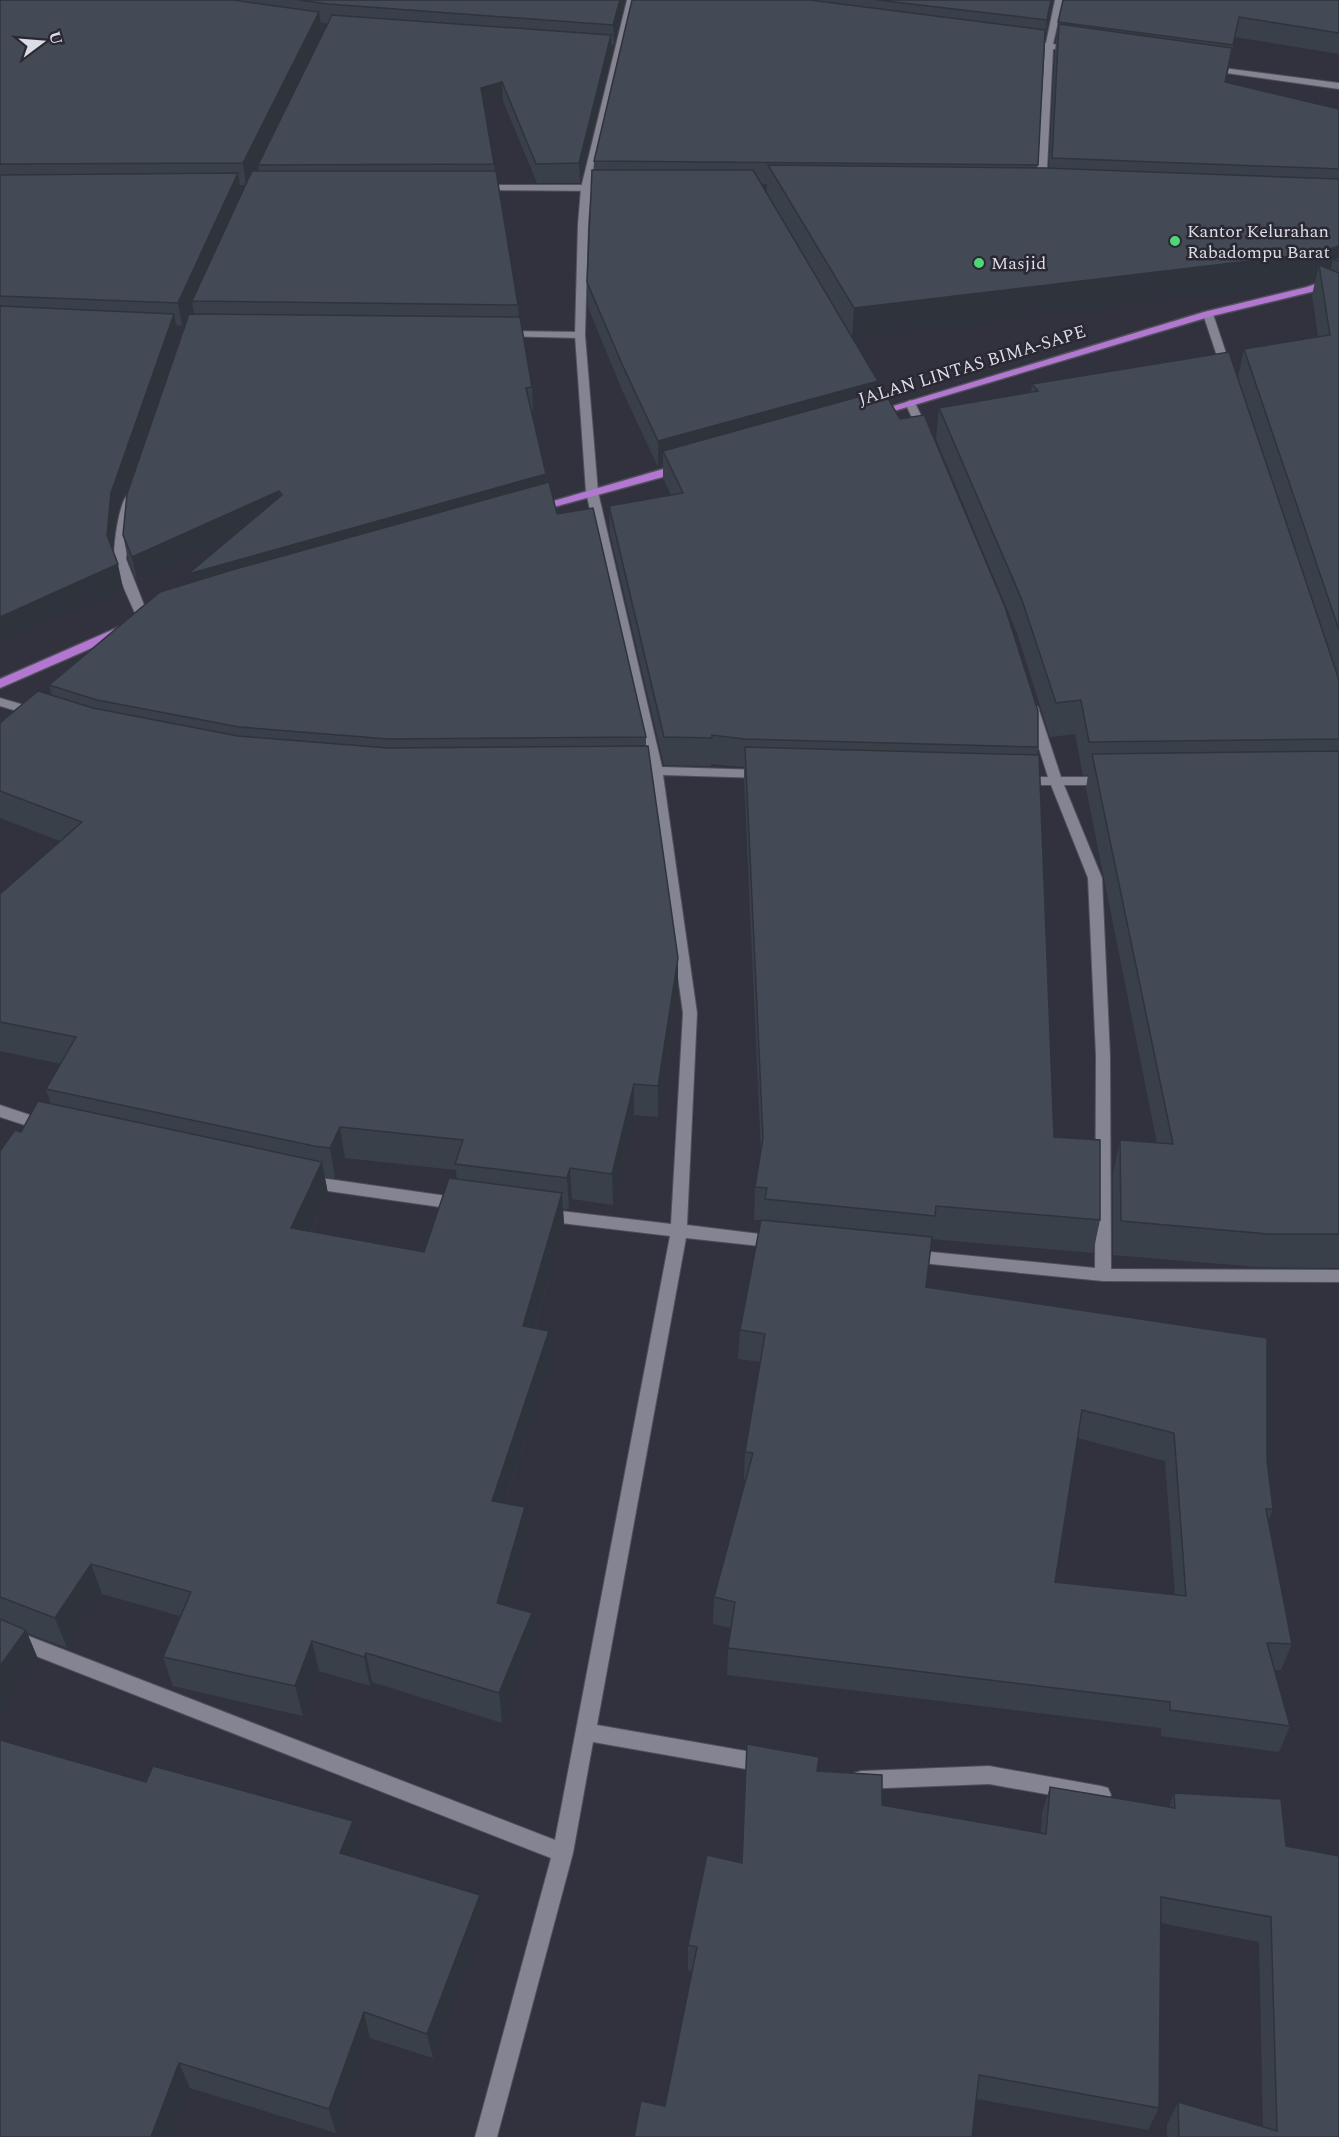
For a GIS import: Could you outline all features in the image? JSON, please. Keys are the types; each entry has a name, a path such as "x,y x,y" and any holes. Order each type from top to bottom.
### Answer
{"highway":[{"name":"JALAN LINTAS BIMA-SAPE","path":"864,417 883,405 910,403 1208,314 1311,290 1339,279"},
{"path":"524,511 694,464"},
{"path":"0,684 149,619"}],"street":[{"path":"486,2137 563,1853 679,1232 690,1013 656,771 592,492 580,335 586,188 631,0"},
{"path":"1041,192 1049,46 1059,0"},
{"path":"1014,42 1084,51"},
{"path":"607,49 619,50"},
{"path":"1200,67 1339,86"},
{"path":"466,188 609,188"},
{"path":"1029,192 1053,192"},
{"path":"1311,290 1330,297"},
{"path":"1208,314 1230,381"},
{"path":"485,334 580,335"},
{"path":"910,403 930,443"},
{"path":"135,484 124,517 120,559 149,619"},
{"path":"1027,691 1056,782 1095,878 1103,1056 1103,1275"},
{"path":"0,702 45,716"},
{"path":"632,771 774,774"},
{"path":"1009,780 1127,781"},
{"path":"0,1111 38,1130 64,1130"},
{"path":"296,1180 482,1206"},
{"path":"528,1212 679,1232 797,1244"},
{"path":"891,1254 1103,1275 1339,1276"},
{"path":"0,1632 563,1853"},
{"path":"586,1732 781,1766"},
{"path":"838,1776 861,1780 988,1775 1101,1795"}],"building":[{"path":"0,0 233,0 319,12 243,163 0,164"},
{"path":"298,0 620,0 613,25"},
{"path":"632,0 810,0 1045,30 1038,165 594,161"},
{"path":"877,0 1051,0 1047,20"},
{"path":"1063,0 1339,0 1339,33 1239,17 1233,45 1058,22"},
{"path":"332,15 611,35 579,163 536,164 502,82 481,88 494,164 258,165"},
{"path":"1059,24 1232,48 1225,82 1339,109 1339,169 1052,158"},
{"path":"768,165 1045,168 1339,179 1339,246 1317,253 854,308"},
{"path":"592,170 753,170 878,381 658,441 587,282"},
{"path":"252,171 496,171 518,305 192,301"},
{"path":"238,173 178,303 0,296 0,175"},
{"path":"1319,265 1339,273 1339,630 1244,349 1330,335"},
{"path":"0,306 174,314 111,493 107,535 118,564 0,617"},
{"path":"189,314 520,317 532,387 526,388 546,474 188,574 282,495 279,491 132,557 123,535 127,494"},
{"path":"1229,352 1339,680 1339,739 1089,742 1081,700 1056,703 1022,600 939,408 1038,391 1032,384"},
{"path":"883,390 900,419 924,415 925,417 1005,607 1038,711 1038,747 744,739 712,735 712,738 664,737 609,506 683,493 663,451"},
{"path":"549,482 557,514 593,508 646,737 389,739 239,727 97,700 49,685 160,592"},
{"path":"38,691 93,708 238,736 388,748 648,746 678,958 658,1086 634,1084 612,1174 570,1168 567,1178 455,1164 463,1140 340,1127 330,1148 314,1146 46,1089 76,1037 0,1022 0,894 82,822 0,791 0,723"},
{"path":"745,747 1039,755 1054,1137 1100,1140 1100,1220 936,1206 935,1216 765,1199 767,1188 755,1187 763,1138"},
{"path":"1339,751 1339,1234 1268,1234 1121,1221 1120,1140 1173,1144 1092,754"},
{"path":"38,1101 322,1162 291,1228 424,1252 449,1178 562,1193 523,1326 549,1331 492,1501 525,1507 497,1603 532,1613 499,1693 366,1653 364,1657 312,1641 295,1686 163,1657 191,1592 91,1564 55,1618 0,1597 0,1151 15,1130 21,1132"},
{"path":"761,1220 932,1237 926,1287 1267,1338 1267,1460 1273,1509 1266,1509 1292,1644 1267,1643 1290,1726 1170,1710 1170,1702 728,1648 735,1602 714,1597 753,1453 745,1452 765,1334 740,1330","holes":["1082,1410 1174,1433 1186,1596 1055,1582"]},
{"path":"0,1619 26,1630 0,1666"},
{"path":"0,1740 146,1782 153,1766 353,1821 340,1853 480,1895 427,2034 364,2012 329,2109 179,2063 151,2137 0,2137"},
{"path":"747,1744 819,1757 817,1771 882,1775 882,1805 1046,1834 1050,1787 1175,1808 1174,1793 1281,1799 1286,1846 1339,1856 1339,2137 1179,2137 1178,2102 1277,2131 1271,1917 1161,1897 1159,2108 979,2075 972,2137 634,2137 641,2101 665,2106 697,1947 688,1945 707,1855 742,1863"}],"place":[{"name":"Kantor Kelurahan Rabadompu Barat","path":"1175,241"},
{"name":"Masjid","path":"979,263"}]}
